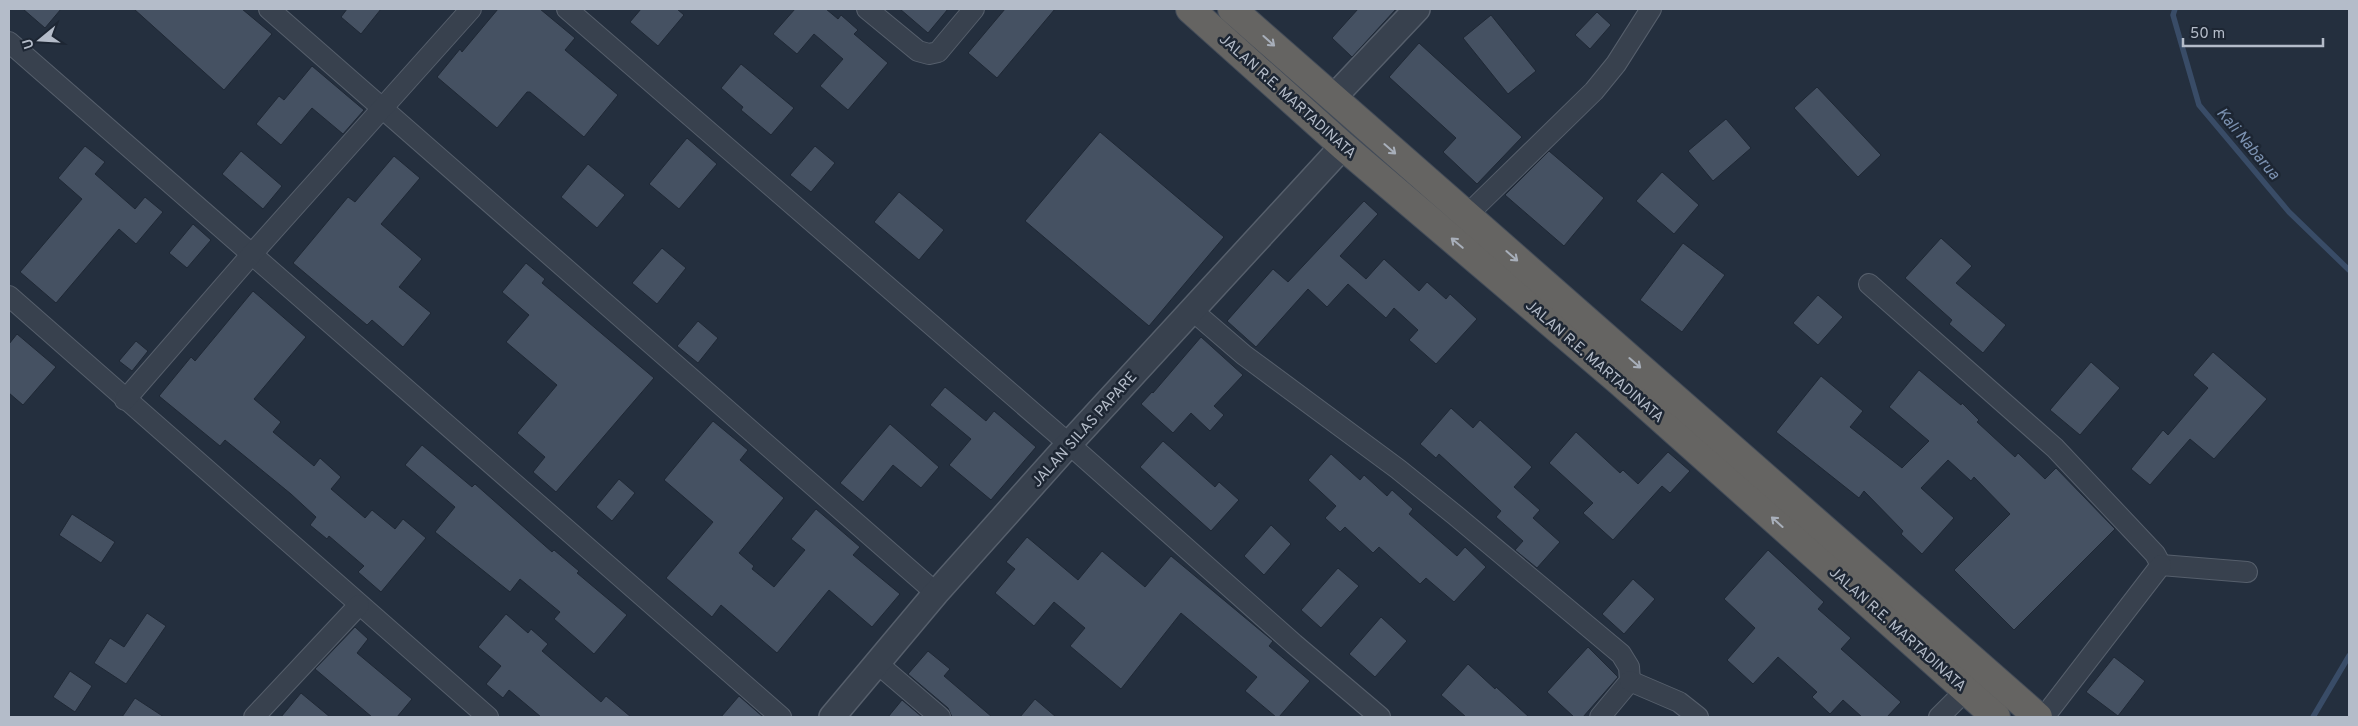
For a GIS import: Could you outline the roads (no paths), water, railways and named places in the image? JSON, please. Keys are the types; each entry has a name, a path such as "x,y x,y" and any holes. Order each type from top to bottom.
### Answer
{"highway":[{"name":"JALAN R.E. MARTADINATA","path":"1190,9 1343,146 1619,380 2038,717"},
{"name":"JALAN R.E. MARTADINATA","path":"1232,9 1466,216 1815,538 1966,690 1996,717"}],"street":[{"path":"268,9 936,593"},
{"path":"125,400 251,255 471,9"},
{"path":"566,9 1069,444 1294,644 1380,717"},
{"path":"867,9 918,51 929,54 938,52 974,9"},
{"path":"1333,98 1417,9"},
{"path":"1466,216 1594,91 1616,64 1651,9"},
{"path":"9,42 781,717"},
{"name":"JALAN SILAS PAPARE","path":"832,717 936,593 1069,444 1343,146"},
{"path":"1869,284 2055,448 2155,554 2161,566"},
{"path":"9,296 125,400 488,717"},
{"path":"1193,311 1244,355 1412,481 1606,642 1627,663 1630,680 1600,717"},
{"path":"2161,566 2248,572"},
{"path":"2044,717 2161,566"},
{"path":"254,717 359,605"},
{"path":"878,664 940,717"},
{"path":"1630,680 1679,702 1698,717"},
{"path":"1939,717 1966,690"}],"waterway":[{"name":"Kali Nabarua","path":"2175,9 2173,15 2199,105 2289,212 2349,270"},
{"name":"Kali Nabarua","path":"2313,717 2349,656"}]}
